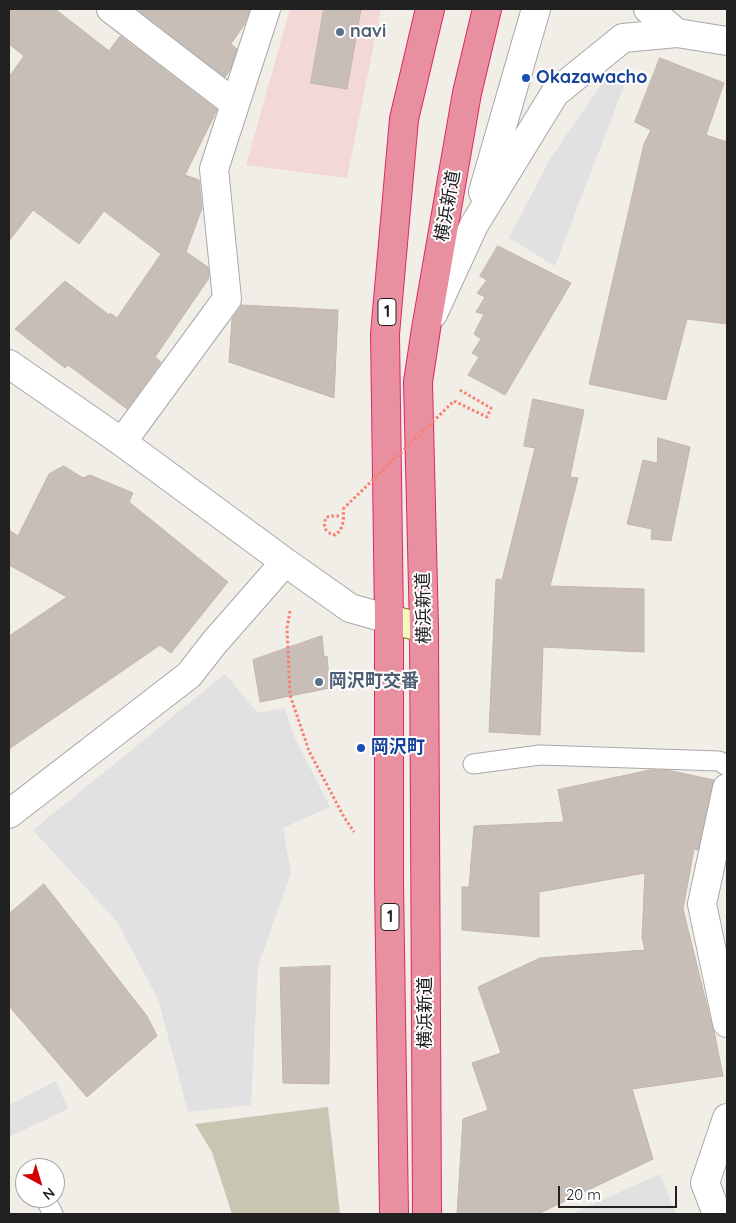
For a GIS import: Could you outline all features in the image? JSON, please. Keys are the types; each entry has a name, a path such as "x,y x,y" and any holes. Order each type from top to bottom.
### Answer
{"highway":[{"name":"横浜新道","path":"394,1214 389,883 389,619 385,334 404,119 430,9"},
{"name":"横浜新道","path":"427,1214 424,628 418,382 467,94 487,9"}],"street":[{"path":"111,9 235,104"},
{"path":"122,442 227,299 214,169 266,9"},
{"path":"474,225 536,9"},
{"path":"647,9 677,33"},
{"path":"426,329 474,225 555,93 623,38 677,33 727,41"},
{"path":"12,370 122,442 291,567 350,608 424,628"},
{"path":"9,814 189,675 214,643 291,567"},
{"path":"727,788 702,904 727,1023"},
{"path":"717,1214 705,1183 727,1118"}],"lane":[{"path":"623,38 647,9"},
{"path":"473,764 540,755 719,761 727,766"}],"path":[{"path":"339,516 326,517 324,524 328,533 335,534 338,532 344,520 343,510 454,402 487,417 492,408 458,389"},
{"path":"291,567 287,628 290,695 309,751 344,817 359,839"}],"shaded area":[{"path":"290,9 381,9 347,178 246,165"},
{"path":"605,79 624,86 555,266 509,238 550,159"},
{"path":"225,674 258,713 285,708 293,734 330,807 283,828 291,873 258,966 251,1105 188,1112 158,999 117,922 33,830"},
{"path":"56,1081 68,1109 9,1137 9,1105"},
{"path":"328,1107 340,1214 232,1214 212,1152 195,1124"},
{"path":"660,1174 676,1214 571,1214"}],"building":[{"path":"9,9 55,9 109,51 120,36 217,110 185,175 199,180 202,208 186,252 208,267 209,278 155,357 161,362 127,409 68,365 65,368 15,329 65,281 109,315 110,313 117,318 161,254 104,211 79,244 33,210 9,241 9,77 24,56 9,44"},
{"path":"141,9 250,9 244,25 231,44 237,49 230,70 225,77 139,11"},
{"path":"324,9 361,9 347,89 311,83"},
{"path":"660,58 724,83 706,135 727,142 727,324 687,319 666,400 589,384 644,144 651,130 635,122"},
{"path":"498,246 571,283 505,395 468,375 479,357 472,353 481,339 474,334 484,314 476,312 485,297 477,293 487,280 480,276"},
{"path":"241,305 338,310 334,398 229,362 232,319"},
{"path":"533,399 584,410 570,477 578,478 550,586 644,589 644,652 543,647 540,735 489,732 496,579 502,580 535,448 524,446"},
{"path":"658,438 690,447 671,541 651,539 652,529 627,524 643,460 657,463"},
{"path":"64,466 83,478 90,475 133,493 129,502 228,582 171,653 160,645 9,749 9,636 67,597 9,565 9,530 18,536 49,474"},
{"path":"322,636 324,657 327,656 330,688 260,702 253,660"},
{"path":"650,770 667,770 714,780 698,850 694,849 683,909 714,1031 723,1076 632,1089 653,1159 538,1214 457,1214 463,1119 488,1110 472,1063 501,1053 478,987 540,958 645,950 642,938 645,873 539,892 539,937 462,930 462,887 469,887 474,826 564,822 558,790"},
{"path":"44,884 147,1016 157,1036 87,1097 9,1006 9,914"},
{"path":"330,966 329,1084 283,1083 280,968"}],"place":[{"name":"navi","path":"340,32"},
{"name":"Okazawacho","path":"526,78"},
{"name":"岡沢町交番","path":"319,682"},
{"name":"岡沢町","path":"361,748"}]}
